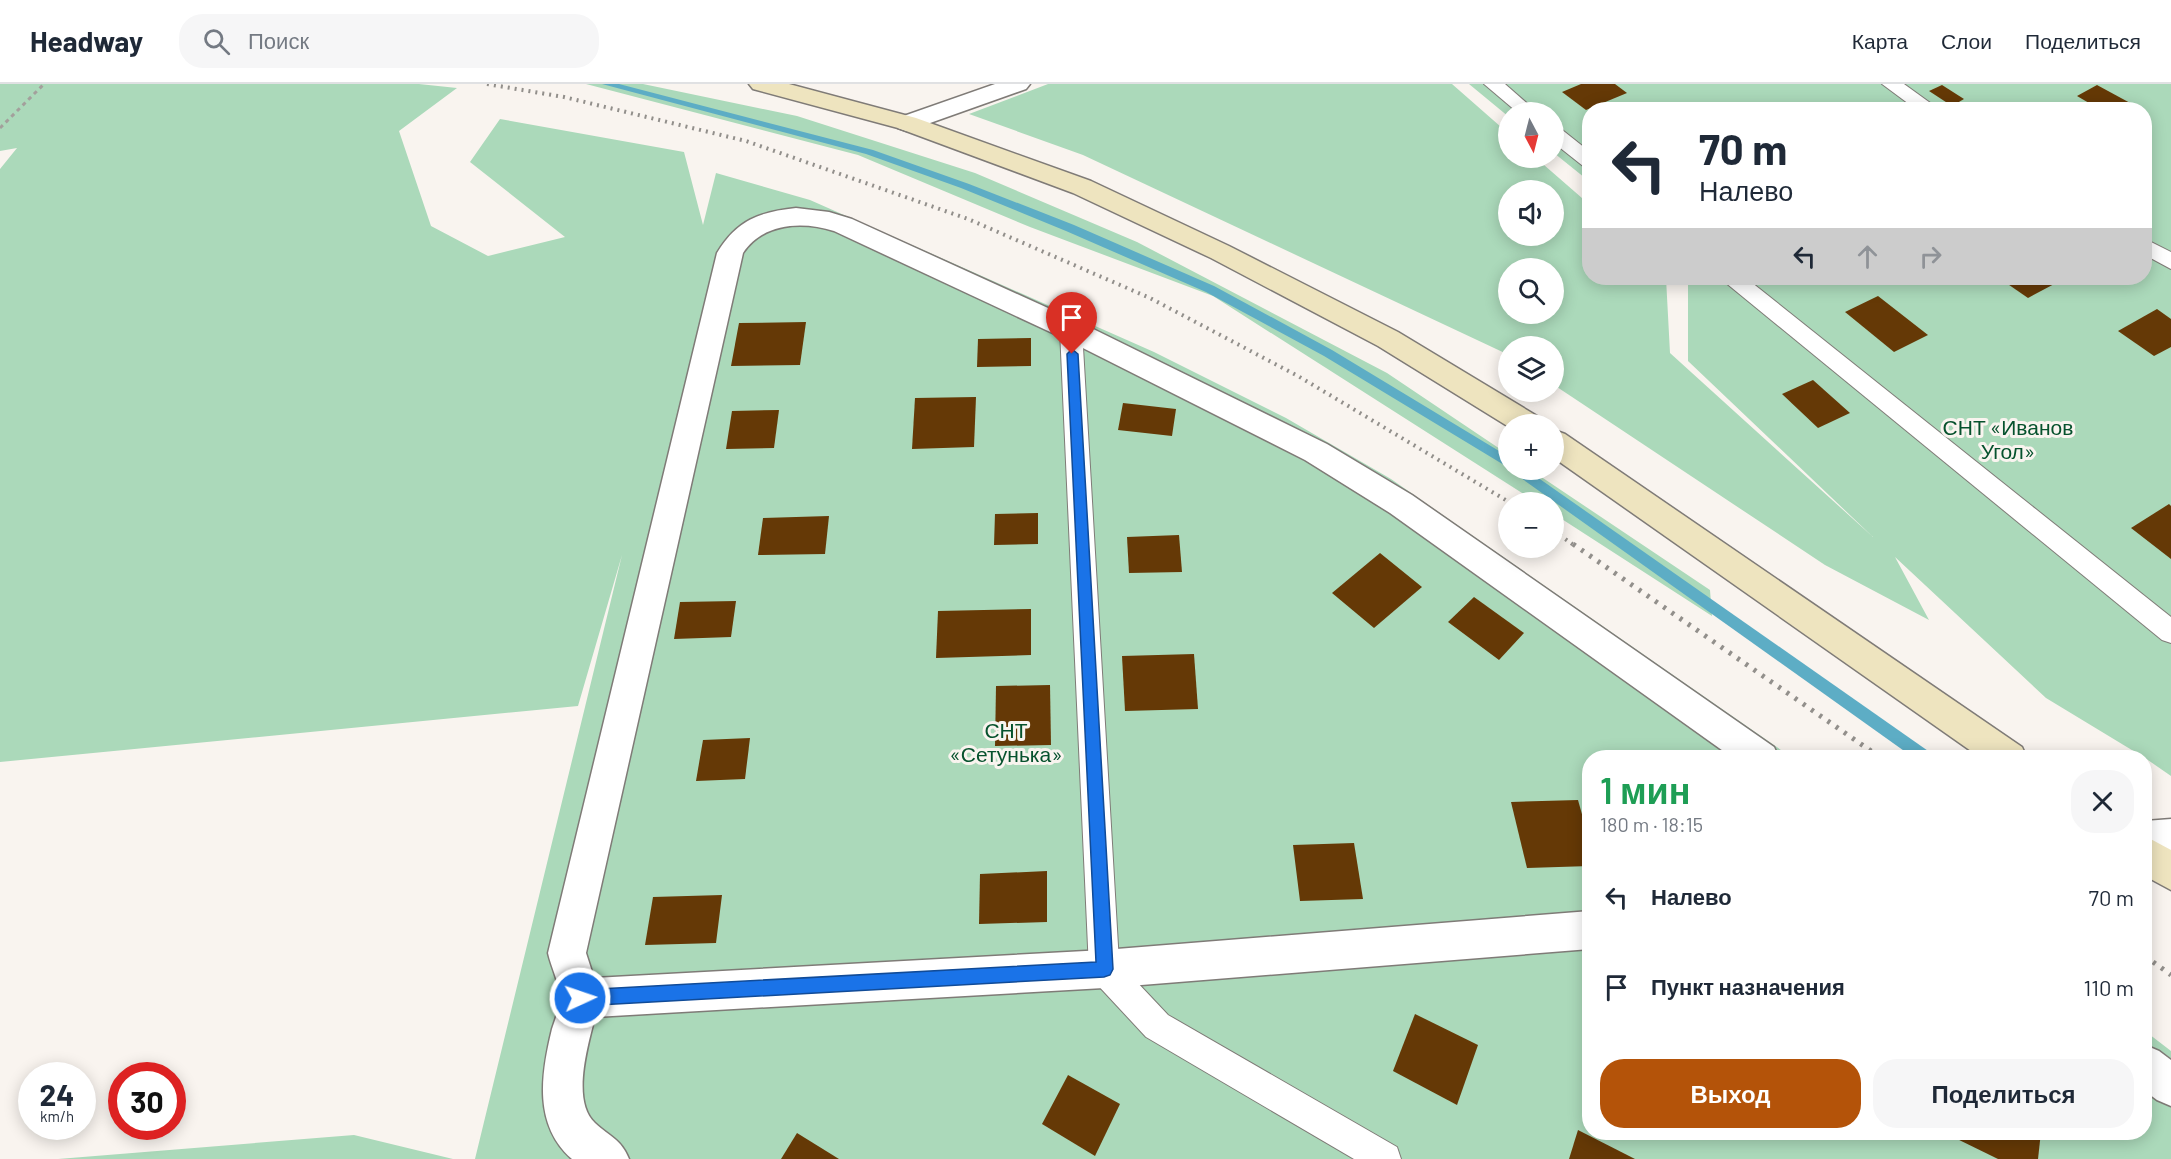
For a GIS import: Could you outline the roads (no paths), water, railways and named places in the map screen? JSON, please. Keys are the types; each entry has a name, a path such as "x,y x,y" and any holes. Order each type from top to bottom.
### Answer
{"main road":[{"path":"761,84 907,123 1082,187 1220,252 1388,339 1511,414"},
{"path":"1564,449 1998,750"},
{"path":"2152,859 2171,872"}],"street":[{"path":"907,123 1018,84"},
{"path":"608,1159 586,1143 571,1125 563,1103 564,1078 580,998 567,953 730,253 734,244 753,228 781,219 803,217 831,220 1071,330 1316,452 1401,504 1751,750"},
{"path":"2152,837 2171,836"},
{"path":"580,998 1104,969 1582,931"},
{"path":"2152,1071 2171,1086"}],"lane":[{"path":"1493,84 1516,102"},
{"path":"1891,84 1919,102"},
{"path":"1564,141 1582,156"},
{"path":"2152,250 2171,262"},
{"path":"1742,285 2171,632"},
{"path":"1071,330 1104,969 1156,1026 1385,1159"}],"waterway":[{"path":"607,84 869,152 965,186 1070,228 1210,289 1328,353 1498,456"},
{"path":"1532,480 1915,750"}],"railway":[{"path":"487,84 564,97 746,141 968,219 1150,298 1298,376 1498,495"},
{"path":"1564,538 1575,546"},
{"path":"1573,544 1869,750"},
{"path":"2152,961 2171,975"}],"park label":[{"name":"СНТ «Иванов Угол»","path":"2008,440"},
{"name":"СНТ «Сетунька»","path":"1006,743"}]}
